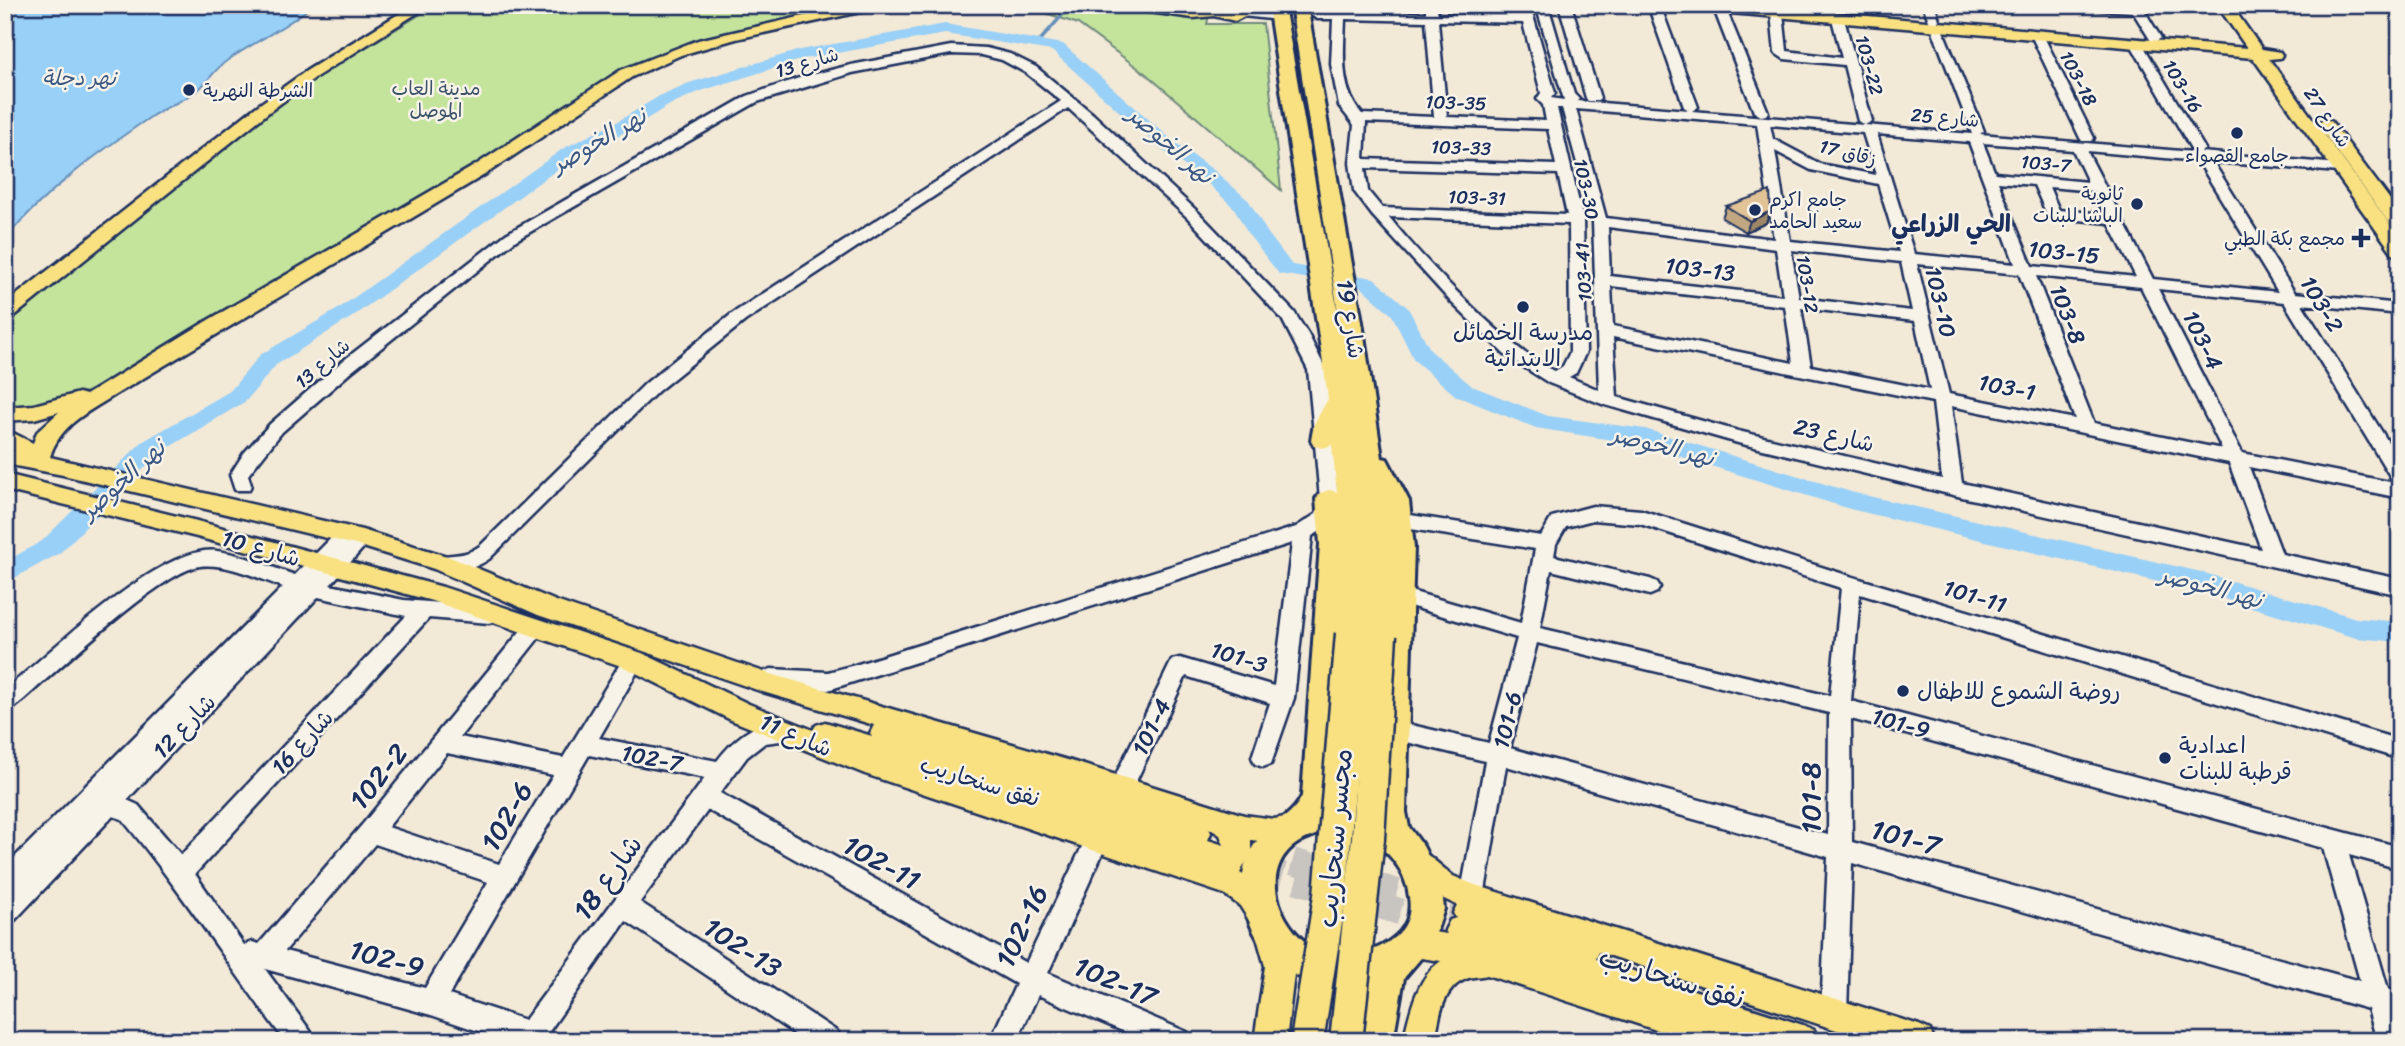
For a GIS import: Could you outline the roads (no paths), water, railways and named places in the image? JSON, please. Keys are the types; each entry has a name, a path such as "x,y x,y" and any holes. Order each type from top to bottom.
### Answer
{"highway":[{"name":"شارع 19","path":"1299,5 1317,176 1345,383 1355,545 1366,635"},
{"name":"شارع 19","path":"1273,10 1317,176"},
{"name":"شارع 19","path":"1345,383 1368,443 1379,544 1366,635"},
{"path":"1323,440 1326,424 1345,383"},
{"path":"1368,443 1393,492 1398,520 1400,596 1390,812 1393,830 1425,881 1426,912 1420,932 1388,972 1375,1041"},
{"path":"1329,499 1333,544 1318,796 1310,815 1276,841 1262,863 1257,890 1265,921 1292,954 1313,965 1336,972 1367,970 1403,953"},
{"name":"مجسر سنحاريب","path":"1307,1041 1366,635"},
{"name":"مجسر سنحاريب","path":"1346,1041 1369,850 1366,635"},
{"path":"1296,826 1325,817 1354,818 1382,828 1408,852"}],"main road":[{"path":"5,314 257,100 411,5"},
{"path":"5,302 80,249 263,108 311,74 423,5"},
{"path":"37,464 42,443 49,431 111,388 345,247 507,154 583,100 632,71 711,41 874,5"},
{"path":"1126,5 1194,14 1222,8 1230,17 1243,9"},
{"path":"1684,5 1838,19 1932,17 2037,34 2136,43 2225,46 2245,56 2265,54"},
{"path":"1760,5 1932,17 2155,38 2225,46 2265,54"},
{"name":"شارع 27","path":"2224,5 2239,28 2265,54 2400,226"},
{"name":"شارع 27","path":"2239,5 2265,54 2335,164 2400,251"},
{"path":"2225,46 2236,40 2239,28"},
{"path":"5,414 49,409 111,388"},
{"path":"5,436 29,450 37,464"},
{"name":"شارع 11","path":"5,457 63,467 354,536 442,562 547,608 763,682 1122,787 1215,847 1265,921 1276,945 1280,966 1270,1041"},
{"name":"شارع 11","path":"5,482 197,529 435,593 534,629 632,660 735,709 846,756 937,789 1097,839 1215,847 1262,831 1296,826"},
{"name":"نفق سنحاريب","path":"763,682 853,723 1215,847"},
{"name":"نفق سنحاريب","path":"735,709 1215,847"},
{"path":"1408,852 1443,885 1467,914 1502,907"},
{"path":"1740,1041 1470,953 1461,946 1453,933 1455,915 1466,903 1474,900 1502,907 1919,1041"},
{"name":"نفق سنحاريب","path":"1467,914 1803,1041"},
{"name":"نفق سنحاريب","path":"1467,914 1875,1041"},
{"path":"1403,953 1426,944 1490,960"},
{"path":"1419,1041 1435,988 1446,973 1454,967 1490,960"}],"street":[{"name":"103-41","path":"1542,5 1600,222 1608,400"},
{"path":"1565,5 1594,98"},
{"path":"1654,5 1691,107"},
{"path":"2087,5 2136,7 2155,38"},
{"path":"1243,9 1273,10"},
{"name":"103-12","path":"1720,9 1762,117 1803,370"},
{"path":"1340,10 1337,64 1346,106 1358,118"},
{"path":"1317,15 1340,10 1526,12"},
{"path":"1431,12 1441,121"},
{"name":"103-30","path":"1526,12 1576,220 1577,358 1570,369 1555,379"},
{"path":"1777,13 1781,53 1848,62"},
{"name":"103-8","path":"1932,17 1990,177 2087,428"},
{"name":"103-22","path":"1838,19 1867,126"},
{"name":"103-18","path":"2037,34 2083,143"},
{"name":"103-16","path":"2136,43 2201,153"},
{"name":"شارع 13","path":"242,485 239,475 275,428 345,368 511,237 752,99 804,81 851,69 951,50 982,51 1006,57 1031,69 1193,215 1288,316 1300,334 1317,370 1323,440"},
{"name":"شارع 25","path":"1548,98 2335,164"},
{"name":"شارع 25","path":"1568,100 1594,98 1762,117"},
{"path":"442,562 459,565 472,562 488,550 652,387 739,317 1068,102"},
{"name":"103-35","path":"1358,118 1552,125"},
{"name":"شارع 23","path":"1358,118 1362,134 1357,163 1361,191 1377,212 1503,344 1555,379 1608,400 1738,437 1953,488 2400,587"},
{"name":"103-10","path":"1867,126 1908,258 1941,398 1953,488"},
{"name":"زقاق 17","path":"1766,141 1816,167 1884,181"},
{"name":"103-4","path":"2083,143 2099,187 2236,458 2274,558"},
{"name":"103-2","path":"2201,153 2400,476"},
{"name":"103-33","path":"1357,163 1564,170"},
{"name":"103-7","path":"1990,177 2099,187"},
{"path":"2040,182 2053,214 2115,219"},
{"name":"103-31","path":"1377,212 1576,220"},
{"name":"103-15","path":"1600,222 1783,245 2400,309"},
{"name":"103-13","path":"1602,280 1922,317"},
{"path":"1577,303 1604,306"},
{"name":"103-1","path":"1605,330 2400,491"},
{"path":"1323,440 1329,499"},
{"name":"شارع 11","path":"731,670 787,681 828,681 1303,532 1322,521 1329,499"},
{"name":"101-11","path":"1544,553 1559,522 1593,513 1641,517 1851,584 2400,750"},
{"path":"1398,520 1544,553 1650,587"},
{"path":"1263,757 1283,698 1303,532"},
{"name":"شارع 12","path":"5,913 100,800 354,536"},
{"path":"488,550 482,559 480,570 483,579 489,584"},
{"name":"101-6","path":"1467,914 1497,754 1529,633 1544,553"},
{"name":"شارع 10","path":"5,702 104,617 150,582 196,558 217,558 306,586 423,611 463,612 507,619"},
{"name":"101-8","path":"1834,1013 1840,849 1840,707 1851,584"},
{"name":"101-9","path":"1400,596 1529,633 1840,707 2400,858"},
{"name":"شارع 16","path":"181,872 423,611"},
{"name":"102-2","path":"262,958 370,832 534,629"},
{"name":"102-6","path":"431,1002 632,660"},
{"name":"101-3","path":"1180,666 1283,698"},
{"name":"101-4","path":"1122,787 1180,666"},
{"path":"735,709 744,725 745,733 740,750"},
{"name":"101-7","path":"1394,730 1497,754 2389,1002"},
{"name":"شارع 18","path":"531,1039 623,905 740,750 760,734 779,731 794,733"},
{"path":"443,743 568,769"},
{"name":"102-7","path":"583,744 722,772"},
{"name":"102-11","path":"704,796 1031,979"},
{"path":"100,800 124,808 135,817 181,872 229,944 302,1041"},
{"name":"شارع 12","path":"5,884 100,800"},
{"path":"370,832 505,877"},
{"name":"102-16","path":"1003,1041 1097,839"},
{"path":"2333,840 2389,1002 2390,1041"},
{"name":"102-13","path":"623,905 829,1041"},
{"name":"102-9","path":"229,944 262,958 431,1002 531,1039"},
{"name":"102-17","path":"1031,979 1178,1041"}],"water":[{"name":"نهر دجلة","path":"5,5 313,5 223,64 194,93 152,116 93,158 55,188 5,239"}],"waterway":[{"path":"1037,44 1071,5"},
{"name":"نهر الخوصر","path":"5,574 51,547 150,448 238,396 268,360 345,313 570,152 621,127 667,99 695,87 800,55 945,29 1057,47 1167,145 1210,176 1242,205 1258,234 1286,270 1367,282 1401,312 1422,355 1464,391 1544,423 1645,437 1850,500 2201,582 2356,628 2400,632"}],"tunnel":[{"path":"1270,15 1317,15"},
{"path":"1253,850 1468,913"},
{"path":"1218,856 1460,930"}],"place":[{"name":"الشرطة النهرية","path":"189,90"},
{"name":"جامع القصواء","path":"2237,133"},
{"name":"ثانوية الباشا للبنات","path":"2137,204"},
{"name":"جامع اكرم سعيد الحامد","path":"1755,210"},
{"name":"مجمع بكة الطبي","path":"2361,238"},
{"name":"مدرسة الخمائل الابتدائية","path":"1523,307"},
{"name":"روضة الشموع للاطفال","path":"1903,691"},
{"name":"اعدادية قرطبة للبنات","path":"2165,758"}],"district":[{"name":"الحي الزراعي","path":"1951,224"}],"park label":[{"name":"مدينة العاب الموصل","path":"436,99"}]}
